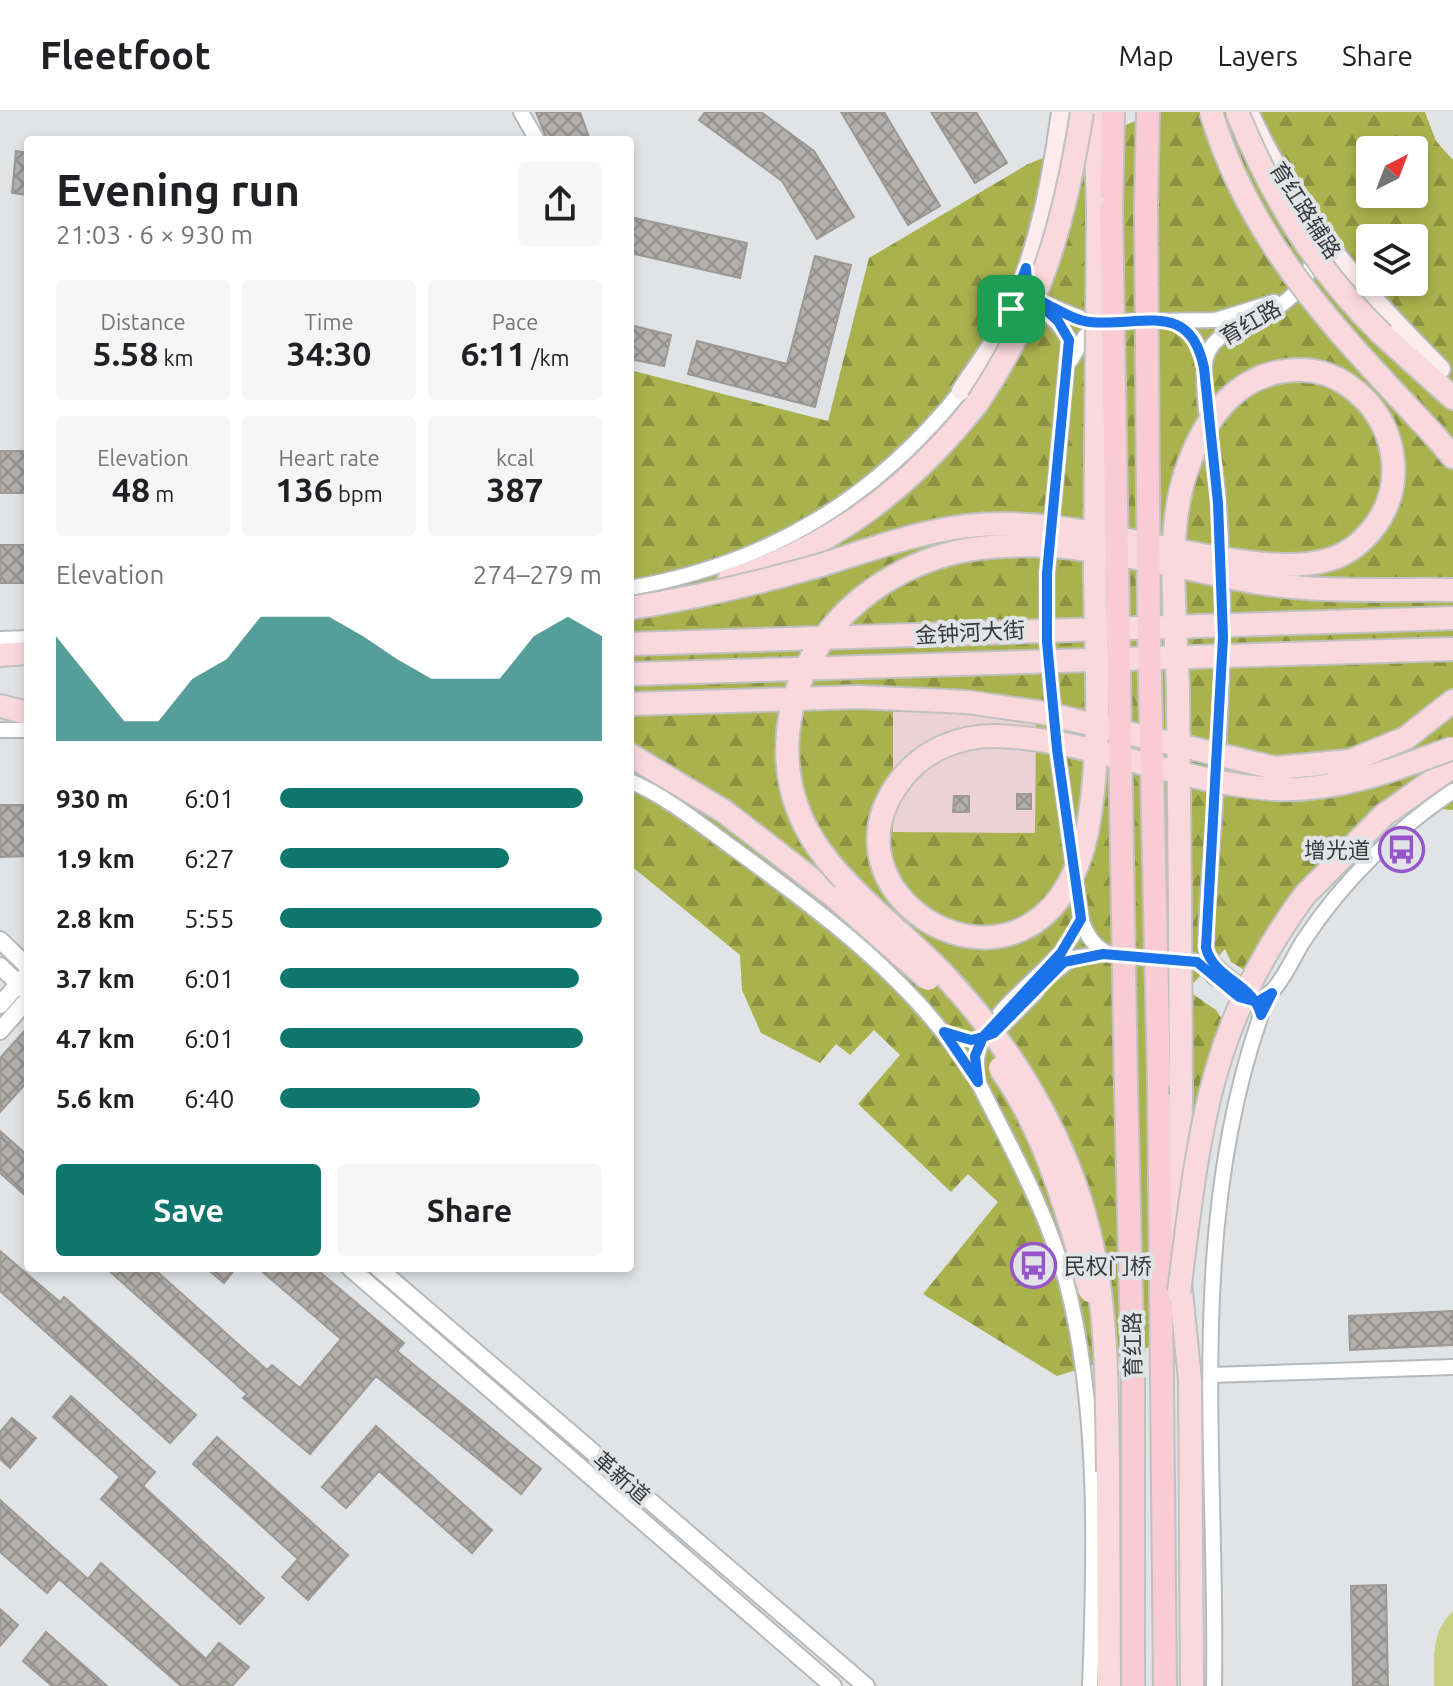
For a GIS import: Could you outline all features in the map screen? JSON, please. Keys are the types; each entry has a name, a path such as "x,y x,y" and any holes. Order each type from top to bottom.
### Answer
{"highway":[{"name":"育红路","path":"1113,112 1115,486 1125,853 1133,1686"},
{"name":"育红路","path":"1148,112 1149,637 1159,1081 1165,1686"}],"main road":[{"path":"961,391 1011,309 1026,268 1053,171 1061,112"},
{"path":"657,604 750,574 834,532 893,493 942,447 996,376 1027,319 1062,217 1082,112"},
{"path":"1095,112 1098,208 1094,399 1096,603 1095,745 1095,761 1082,849 1055,902 1030,924 998,936 978,939 941,931 911,910 892,885 880,838 883,812 889,799 911,768 941,747 978,736 1080,747 1094,750 1108,753 1191,773 1251,786 1275,789 1361,779 1453,748"},
{"path":"1211,112 1228,165 1275,252 1368,366 1453,457"},
{"path":"1237,112 1274,195 1341,295 1453,398"},
{"name":"育红路辅路","path":"1249,112 1278,171 1310,222 1370,298 1447,374"},
{"path":"634,607 753,585 926,533 998,523 1070,529 1167,549 1180,552 1246,562 1283,565 1327,560 1361,541 1375,525 1389,500 1393,464 1391,447 1376,413 1364,398 1337,379 1305,369 1272,372 1251,380 1221,404 1195,447 1184,477 1175,538 1176,552 1179,761 1181,1095 1179,1292 1190,1380 1192,1686"},
{"path":"1109,1686 1104,1305 1090,1231 1072,1174 1034,1095 967,1000 841,875 807,829 789,778 786,755 788,720 800,677 831,629 869,592 933,559 984,547 1077,550 1264,583 1453,590"},
{"name":"金钟河大街","path":"634,644 1453,618"},
{"name":"金钟河大街","path":"634,674 1453,649"},
{"path":"0,657 24,656"},
{"path":"634,704 859,697 967,702 1021,708 1199,752 1275,768 1296,768 1350,761 1389,748 1418,730 1453,701"},
{"path":"0,705 24,703"},
{"path":"0,705 24,712"},
{"path":"634,757 666,773 725,812 836,898 928,978 966,1020 1004,1073 1034,1128 1058,1186 1095,1307 1104,1356"},
{"path":"1179,1292 1207,1095 1227,1032 1252,975 1291,914 1335,861 1384,815 1453,766"}],"street":[{"path":"521,112 535,136"},
{"name":"育红路","path":"1206,941 1223,637 1218,503 1204,368 1212,345 1223,333 1261,319 1295,292 1312,264 1315,247 1310,222"},
{"path":"1026,268 1028,287 1034,299 1064,329 1069,340 1047,573 1047,642 1057,749 1081,919 1088,940 1103,954"},
{"name":"育红路","path":"1034,299 1082,321 1104,322 1216,320 1252,311 1295,292 1347,288 1370,298"},
{"path":"1011,309 1023,300 1034,299"},
{"path":"1170,321 1190,331 1196,339 1204,368"},
{"path":"1068,366 1085,336 1104,322"},
{"path":"634,587 707,572 761,551 807,527 858,493 896,461 925,435 961,391"},
{"path":"0,639 24,638"},
{"path":"0,730 24,730"},
{"path":"634,783 682,810 838,930 944,1032 978,1082 1042,1210 1075,1319 1089,1426 1090,1686"},
{"path":"1214,1686 1210,1375 1222,1164 1259,1009 1334,900 1396,836 1453,791"},
{"path":"978,1082 975,1056 983,1037 1061,953 1081,919"},
{"path":"0,940 24,963"},
{"path":"1188,960 1196,957 1206,941"},
{"path":"1206,941 1213,963 1259,1009"},
{"path":"944,1032 971,1040 983,1037 1011,1018 1064,962 1103,954 1188,960 1203,966 1239,997 1259,1009"},
{"path":"0,966 24,982"},
{"path":"0,1005 24,984"},
{"path":"0,1031 24,1004"},
{"name":"革新道","path":"355,1272 833,1686"},
{"name":"革新道","path":"383,1272 866,1686"},
{"path":"1210,1375 1453,1367"}],"shaded area":[{"path":"893,712 1036,713 1035,834 893,832"}],"green space":[{"path":"1158,112 1425,112 1436,141 1453,160 1453,810 1413,807 1372,839 1246,971 1231,962 1225,949 1187,990 1216,1010 1231,1033 1211,1100 1194,1245 1191,1334 1057,1376 923,1294 998,1202 968,1174 951,1192 858,1104 900,1055 874,1030 850,1055 836,1044 820,1063 761,1033 742,990 740,955 634,868 634,371 828,421 869,258 1028,164","holes":["893,712 1036,713 1035,833 893,832"]},
{"path":"1453,1611 1453,1686 1434,1686 1437,1636"}],"building":[{"path":"536,112 580,112 589,136 545,136"},
{"path":"705,112 761,112 814,151 854,217 817,239 782,181 699,120"},
{"path":"841,112 884,112 940,206 908,225"},
{"path":"931,112 976,112 1007,163 975,183"},
{"path":"16,151 24,152 24,194 12,193"},
{"path":"634,218 747,243 740,278 634,254"},
{"path":"815,256 851,265 815,407 688,374 697,341 787,364"},
{"path":"634,326 671,335 664,366 634,360"},
{"path":"0,451 24,451 24,493 0,493"},
{"path":"0,545 24,545 24,583 0,583"},
{"path":"1017,794 1031,794 1031,809 1017,809"},
{"path":"954,796 969,796 969,812 953,812"},
{"path":"0,805 24,805 24,856 0,857"},
{"path":"24,1031 24,1085 0,1112 0,1058"},
{"path":"0,1131 24,1152 24,1194 0,1173"},
{"path":"0,1251 60,1302 64,1297 196,1415 170,1443 0,1291"},
{"path":"110,1272 157,1272 267,1370 272,1365 300,1388 341,1339 263,1272 320,1272 404,1343 397,1351 541,1469 521,1494 376,1376 310,1454 243,1398 247,1394"},
{"path":"211,1272 233,1272 224,1283"},
{"path":"1453,1311 1453,1345 1350,1350 1349,1316"},
{"path":"71,1396 155,1472 143,1486 264,1598 240,1624 101,1499 120,1477 53,1417"},
{"path":"12,1418 36,1438 10,1468 0,1459 0,1432"},
{"path":"376,1426 492,1530 472,1553 379,1471 346,1508 322,1487"},
{"path":"217,1437 348,1555 308,1600 282,1577 298,1559 193,1464"},
{"path":"0,1500 88,1579 101,1563 206,1659 219,1643 249,1667 232,1686 181,1686 59,1579 47,1593 0,1552"},
{"path":"1386,1585 1388,1686 1353,1686 1351,1586"},
{"path":"0,1609 18,1625 0,1646"},
{"path":"46,1632 107,1686 52,1686 23,1661"}],"place":[{"name":"增光道","path":"1401,849"},
{"name":"民权门桥","path":"1033,1265"}],"route":[{"path":"1011,309 1023,300 1034,299 1043,311 1058,321 1069,340 1047,573 1047,642 1057,749 1081,919 1077,931 1061,953 1011,1003 983,1037 971,1040 944,1032 978,1082 975,1056 983,1037 994,1033 1011,1018 1064,962 1072,958 1103,954 1188,960 1203,966 1245,1001 1257,1002 1272,993 1261,1015 1257,1002 1252,994 1220,970 1209,958 1206,948 1223,637 1223,583 1204,368 1196,339 1190,331 1170,321 1082,321 1034,299 1028,287 1026,268 1011,309"}]}
